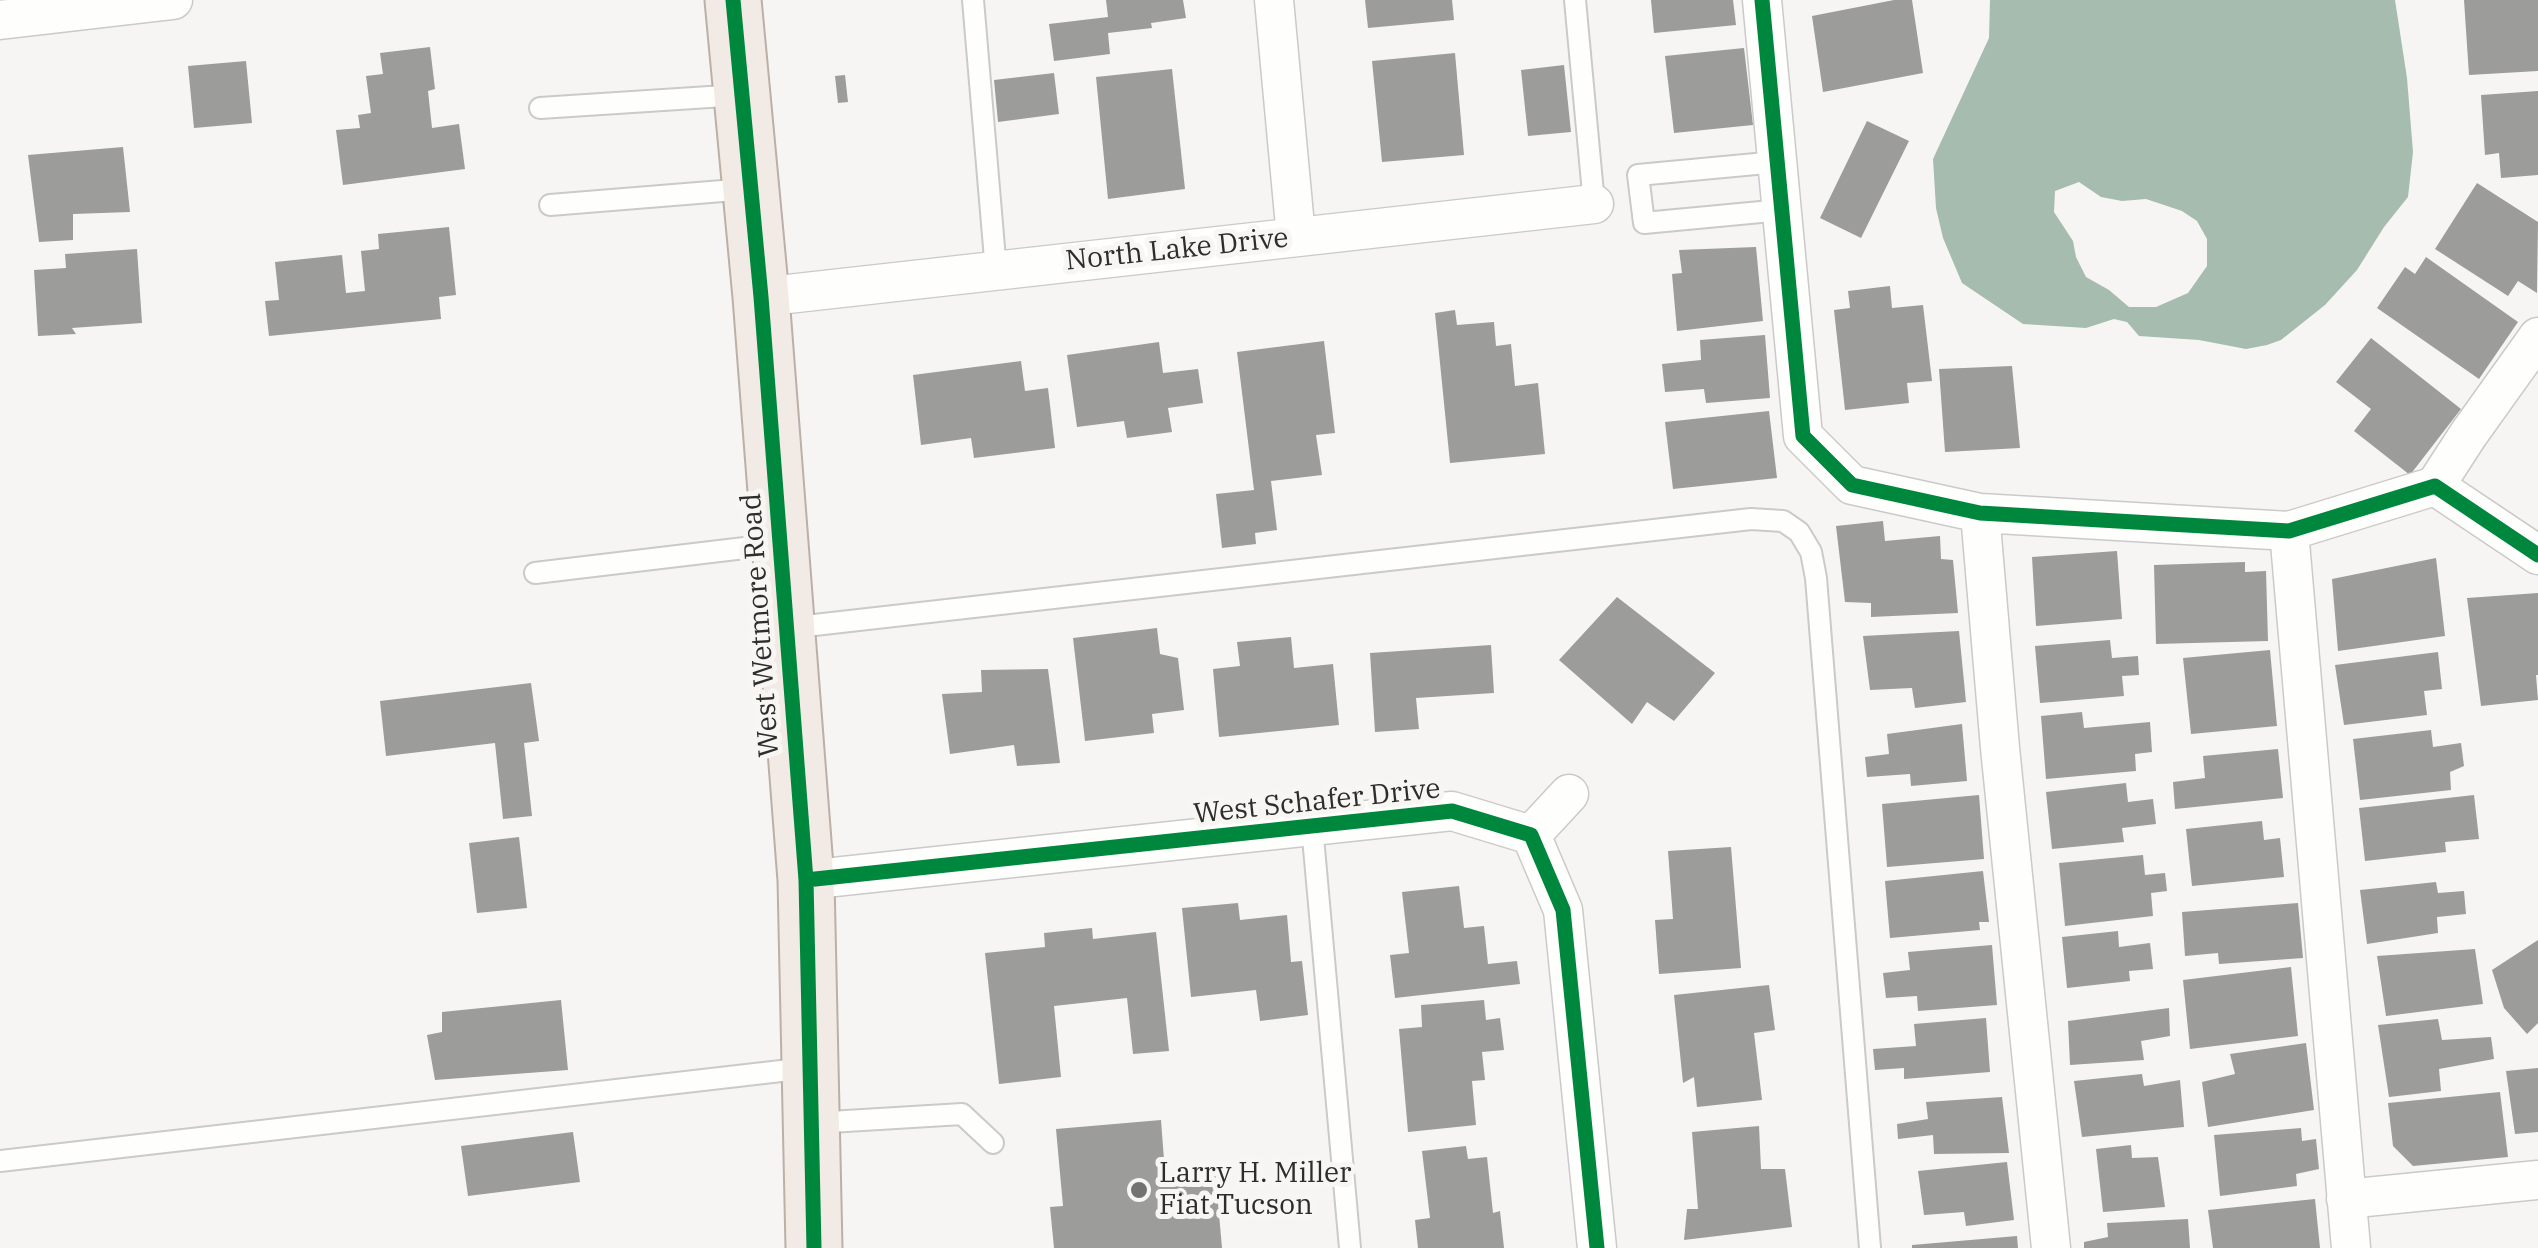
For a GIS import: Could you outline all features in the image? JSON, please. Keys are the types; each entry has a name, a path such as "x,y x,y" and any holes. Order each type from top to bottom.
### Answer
{"main road":[{"name":"West Wetmore Road","path":"733,0 761,297 806,880 814,1248"}],"street":[{"path":"0,20 174,0"},
{"path":"1274,0 1296,237"},
{"path":"1762,0 1803,436 1852,485 1980,513 2290,531 2435,486 2538,338"},
{"name":"North Lake Drive","path":"761,297 1594,204"},
{"path":"2435,486 2538,555"},
{"path":"1980,513 2000,748 2052,1248"},
{"path":"2290,531 2351,1248"},
{"path":"1570,794 1531,836 1563,910 1597,1248"},
{"name":"West Schafer Drive","path":"806,880 1452,812 1531,836"},
{"path":"2346,1199 2538,1180"}],"lane":[{"path":"973,0 996,271"},
{"path":"1575,0 1594,204"},
{"path":"540,108 742,94"},
{"path":"1777,162 1638,175 1644,223 1782,210"},
{"path":"550,205 751,188"},
{"path":"786,628 1752,519 1783,521 1799,532 1811,552 1816,578 1870,1248"},
{"path":"535,573 780,544"},
{"path":"1312,826 1350,1248"},
{"path":"0,1161 808,1068"},
{"path":"811,1123 962,1114 993,1143"}],"shaded area":[{"path":"1990,0 2395,0 2413,152 2408,197 2357,270 2325,305 2281,340 2267,345 2246,349 2199,340 2139,336 2127,322 2114,319 2086,328 2023,324 1962,283 1943,238 1936,208 1933,159 1989,38","holes":["2079,182 2101,197 2122,201 2146,199 2182,211 2197,221 2207,239 2207,266 2188,293 2156,307 2129,307 2086,277 2073,241 2054,212 2055,191"]}],"building":[{"path":"1106,0 1183,0 1186,18 1151,23 1152,28 1108,33 1110,54 1054,61 1049,24 1108,17"},
{"path":"1365,0 1452,0 1454,20 1368,28"},
{"path":"1651,0 1733,0 1736,25 1654,33"},
{"path":"1912,0 1923,73 1823,92 1812,16"},
{"path":"2464,0 2538,0 2538,71 2469,75"},
{"path":"430,47 435,89 428,91 432,128 459,124 465,169 343,185 336,130 360,128 358,115 371,113 366,76 383,74 380,53"},
{"path":"1744,48 1753,125 1674,133 1665,56"},
{"path":"1455,53 1464,155 1382,162 1372,61"},
{"path":"246,61 252,123 194,128 188,66"},
{"path":"1564,65 1571,132 1528,136 1521,70"},
{"path":"1172,69 1185,189 1108,199 1096,77"},
{"path":"1054,73 1059,114 998,122 994,80"},
{"path":"845,75 848,102 838,103 835,76"},
{"path":"2538,91 2538,175 2501,178 2499,153 2485,155 2481,95"},
{"path":"1867,121 1909,141 1861,238 1820,218"},
{"path":"123,147 130,212 73,214 73,240 39,242 28,155"},
{"path":"2477,183 2538,222 2537,293 2518,281 2508,296 2435,249"},
{"path":"449,227 456,295 439,297 441,319 269,336 265,301 279,300 275,262 342,255 346,293 365,291 361,251 379,249 378,234"},
{"path":"1756,247 1763,321 1677,331 1672,274 1682,273 1679,250"},
{"path":"137,249 142,323 72,328 76,334 38,336 34,270 66,268 65,254"},
{"path":"2426,257 2518,322 2479,379 2377,308 2405,267 2415,274"},
{"path":"1890,286 1892,308 1923,305 1932,381 1907,383 1909,403 1845,410 1834,310 1850,308 1848,291"},
{"path":"1455,310 1457,325 1494,322 1496,346 1511,344 1515,386 1538,383 1545,454 1450,463 1435,313"},
{"path":"1765,335 1770,398 1706,403 1704,389 1665,392 1662,364 1701,360 1700,340"},
{"path":"2371,338 2461,409 2410,475 2354,431 2371,409 2336,382"},
{"path":"1324,341 1335,433 1316,435 1322,475 1271,481 1277,530 1255,533 1256,544 1222,548 1216,494 1254,490 1237,352"},
{"path":"1159,342 1163,373 1198,369 1203,403 1168,408 1172,432 1127,438 1124,421 1077,427 1067,355"},
{"path":"1021,361 1025,391 1048,388 1055,448 974,458 971,438 921,445 913,375"},
{"path":"2012,366 2020,448 1945,452 1939,369"},
{"path":"1769,411 1777,478 1673,489 1665,422"},
{"path":"1883,521 1885,541 1940,536 1941,559 1953,560 1958,613 1871,617 1871,603 1845,602 1836,526"},
{"path":"2117,551 2122,619 2036,626 2032,557"},
{"path":"2436,558 2445,636 2338,651 2332,579"},
{"path":"2245,562 2245,572 2266,571 2268,641 2156,644 2154,565"},
{"path":"2538,593 2538,700 2481,706 2467,598"},
{"path":"1617,597 1715,673 1674,721 1647,702 1632,724 1559,660"},
{"path":"1157,628 1160,654 1178,658 1184,710 1152,714 1154,733 1085,741 1073,638"},
{"path":"1959,631 1966,702 1915,708 1912,688 1870,690 1863,636"},
{"path":"1291,637 1294,668 1333,664 1339,725 1219,737 1213,669 1240,666 1237,642"},
{"path":"2110,640 2112,658 2138,656 2139,675 2122,676 2124,696 2040,703 2035,646"},
{"path":"1491,645 1494,693 1416,698 1419,729 1375,732 1370,653"},
{"path":"2270,650 2277,726 2191,734 2183,658"},
{"path":"2438,652 2442,689 2424,691 2427,715 2344,725 2335,665"},
{"path":"1048,669 1060,763 1017,766 1014,745 950,754 942,694 982,692 981,670"},
{"path":"531,683 539,741 524,743 532,816 503,819 495,743 386,756 380,701"},
{"path":"2082,712 2084,728 2150,722 2152,752 2135,754 2136,771 2046,779 2041,716"},
{"path":"1962,724 1967,781 1911,786 1910,774 1867,777 1865,757 1889,754 1887,734"},
{"path":"2431,730 2433,747 2461,743 2464,766 2450,772 2451,790 2360,800 2353,739"},
{"path":"2278,749 2283,798 2175,809 2173,782 2205,778 2203,756"},
{"path":"2126,783 2128,802 2153,799 2156,824 2122,828 2124,842 2052,849 2046,792"},
{"path":"1979,795 1984,859 1887,867 1882,804"},
{"path":"2474,795 2479,839 2445,842 2446,852 2365,861 2359,808"},
{"path":"2262,821 2264,840 2280,838 2284,877 2192,886 2186,829"},
{"path":"519,837 527,908 477,913 469,843"},
{"path":"1731,847 1741,968 1659,974 1655,920 1673,919 1668,851"},
{"path":"2143,855 2145,875 2165,873 2167,891 2151,893 2153,916 2065,926 2059,863"},
{"path":"1983,871 1989,922 1979,922 1980,930 1890,938 1885,881"},
{"path":"2436,882 2438,893 2464,891 2466,914 2437,917 2438,933 2367,944 2360,890"},
{"path":"1459,886 1464,928 1484,926 1488,964 1517,961 1520,984 1395,998 1390,955 1409,953 1402,892"},
{"path":"1238,903 1240,920 1287,915 1291,962 1302,961 1308,1015 1260,1021 1256,990 1191,997 1182,908"},
{"path":"2298,903 2303,958 2219,964 2218,953 2185,956 2182,912"},
{"path":"1092,928 1093,939 1156,932 1169,1051 1133,1054 1127,998 1054,1006 1061,1077 999,1084 985,953 1045,947 1044,933"},
{"path":"2118,931 2119,947 2150,943 2153,969 2129,971 2130,981 2067,988 2062,937"},
{"path":"2538,940 2538,1023 2527,1034 2504,1008 2492,970"},
{"path":"1992,945 1997,1005 1918,1011 1917,996 1886,998 1883,973 1910,970 1908,952"},
{"path":"2475,949 2483,1004 2386,1016 2377,956"},
{"path":"2291,967 2298,1036 2190,1049 2183,980"},
{"path":"1769,985 1775,1030 1754,1033 1762,1100 1697,1107 1694,1077 1683,1083 1674,995"},
{"path":"561,1000 568,1070 435,1080 427,1035 442,1032 442,1012"},
{"path":"1484,1000 1486,1020 1500,1018 1504,1050 1482,1052 1485,1080 1472,1081 1476,1125 1408,1132 1399,1029 1422,1027 1421,1005"},
{"path":"2169,1008 2170,1036 2141,1041 2144,1060 2070,1065 2068,1021"},
{"path":"1986,1018 1990,1072 1904,1079 1904,1068 1875,1070 1873,1049 1916,1046 1914,1024"},
{"path":"2438,1019 2442,1040 2491,1037 2494,1059 2439,1069 2441,1091 2389,1097 2378,1025"},
{"path":"2306,1043 2314,1110 2208,1127 2202,1082 2235,1074 2230,1054"},
{"path":"2538,1068 2538,1132 2515,1134 2506,1071"},
{"path":"2142,1074 2144,1086 2180,1080 2184,1127 2082,1137 2074,1081"},
{"path":"2500,1092 2508,1157 2413,1166 2393,1146 2388,1103"},
{"path":"2002,1097 2009,1153 1934,1154 1933,1135 1898,1139 1897,1124 1928,1119 1926,1102"},
{"name":"Larry H. Miller Fiat Tucson","path":"1161,1120 1165,1173 1215,1169 1222,1248 1054,1248 1050,1207 1063,1206 1056,1129"},
{"path":"1759,1126 1761,1169 1785,1169 1792,1227 1684,1240 1687,1209 1698,1209 1692,1132"},
{"path":"2301,1128 2302,1141 2316,1139 2319,1169 2296,1174 2297,1186 2220,1196 2214,1135"},
{"path":"573,1132 580,1182 468,1196 461,1146"},
{"path":"2131,1145 2132,1158 2158,1157 2165,1207 2103,1212 2096,1149"},
{"path":"1466,1146 1468,1159 1487,1157 1493,1213 1500,1211 1504,1248 1418,1248 1415,1220 1430,1218 1422,1151"},
{"path":"2007,1162 2014,1220 1966,1226 1964,1212 1924,1215 1918,1171"},
{"path":"2315,1199 2320,1248 2213,1248 2208,1210"},
{"path":"2188,1219 2190,1248 2084,1248 2084,1242 2108,1237 2107,1223"},
{"path":"2017,1236 2018,1248 1912,1248 1912,1245"}],"cycle path":[{"path":"733,0 761,297 806,880 814,1248"},
{"path":"1762,0 1803,436 1852,485 1980,513 2289,531 2435,486 2538,555"},
{"path":"806,880 1452,811 1531,835 1563,910 1597,1248"}],"place":[{"name":"Larry H. Miller Fiat Tucson","path":"1139,1190"}]}
